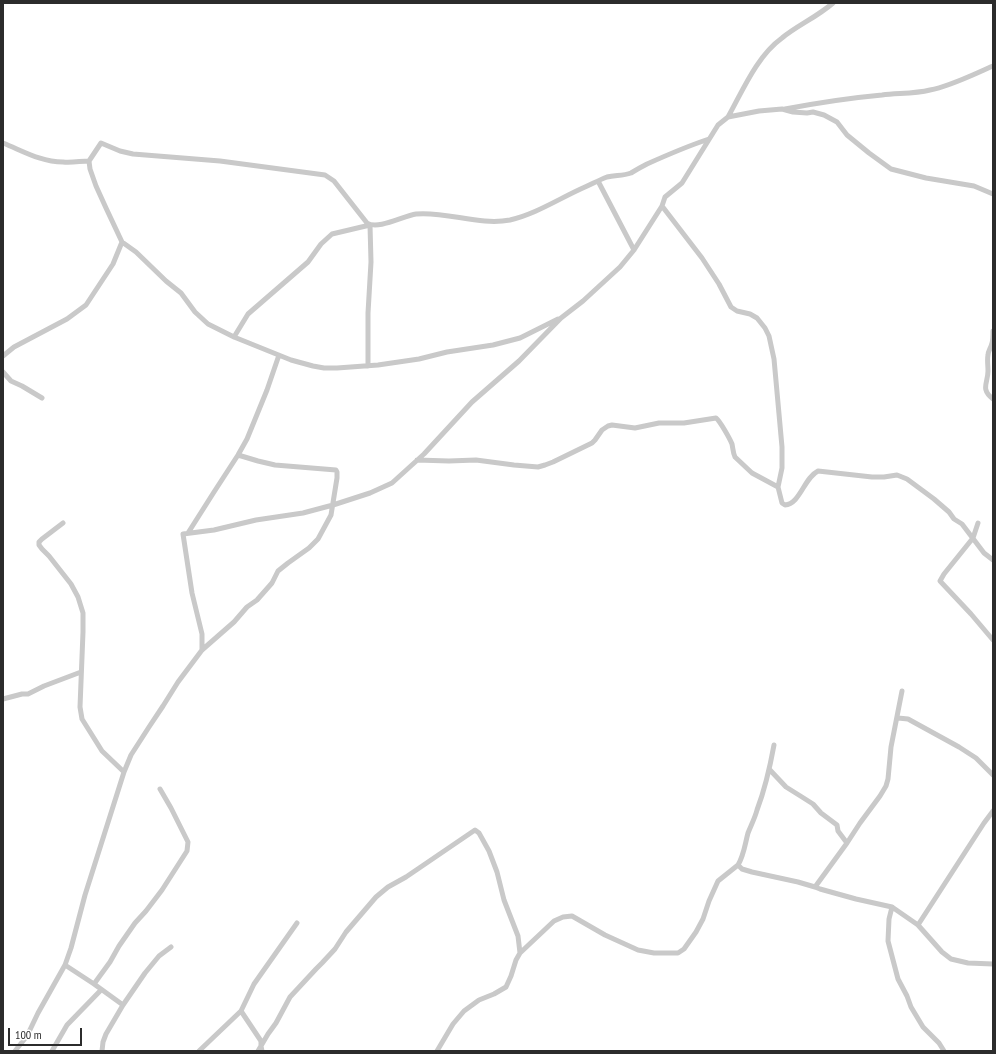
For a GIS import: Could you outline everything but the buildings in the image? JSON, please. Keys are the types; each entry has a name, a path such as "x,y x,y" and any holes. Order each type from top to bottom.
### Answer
{"street":[{"path":"728,117 757,65 769,50 782,38 812,19 833,3"},
{"path":"202,650 202,634 192,593 183,534 256,520 303,513 370,493 388,485 417,460 466,408 519,361 560,318 609,278 620,267 634,250 662,206 665,197 682,183 718,124 728,117 759,111 782,109 827,101 917,93 949,84 993,66"},
{"path":"782,109 793,112 813,112 824,115 837,122 847,135 891,169 926,178 974,186 993,194"},
{"path":"234,337 248,314 308,262 321,244 332,234 380,225 417,214 435,214 486,221 508,220 532,212 608,177 629,174 662,157 709,139"},
{"path":"3,143 27,154 43,159 62,162 89,161"},
{"path":"368,366 370,226 334,181 325,175 263,166 133,154 120,151 101,143 89,161 90,169 96,186 122,242 136,252 166,281 181,293 195,312 204,321 234,337 279,355 324,368 368,366 419,359 447,352 511,341 560,318"},
{"path":"598,181 634,250"},
{"path":"662,206 709,268 731,307 737,311 750,314 757,318 769,336 774,359 778,391 782,447 782,468 778,487 782,503 786,506 792,502 808,480 818,470 872,477 897,475 908,479 949,512 954,519 962,524 984,553 993,560"},
{"path":"3,356 14,347 67,319 86,305 113,264 122,242"},
{"path":"993,331 992,344 988,353 988,372 985,383 986,392 993,399"},
{"path":"188,533 238,454 249,433 267,390 279,355"},
{"path":"3,372 11,381 42,398"},
{"path":"417,460 476,460 514,465 545,465 592,443 602,430 608,426 612,425 635,428 659,423 693,422 714,417 718,418 721,423 738,460 752,472 778,487"},
{"path":"15,1051 27,1036 65,964 71,948 85,895 124,772 131,755 178,682 202,650 234,622 247,607 257,600 272,583 278,571 314,544 330,518 337,478 336,470 275,465 238,454"},
{"path":"63,523 42,539 39,542 39,545 72,584 83,614 80,707 82,719 102,751 124,772"},
{"path":"978,523 973,538 940,581 993,640"},
{"path":"3,699 28,694 44,686 81,672"},
{"path":"815,886 880,796 887,783 891,747 898,718 902,691"},
{"path":"898,718 908,719 959,747 976,758 993,775"},
{"path":"437,1051 451,1027 464,1011 479,1000 506,987 520,953 554,922 562,917 575,917 605,935 638,950 654,953 674,953 684,950 696,932 718,881 738,865 742,858 748,833 757,812 770,770 774,745"},
{"path":"770,770 786,787 813,804 837,825 838,832 847,843"},
{"path":"94,984 135,923 162,890 187,851 188,842 160,789"},
{"path":"918,925 993,811"},
{"path":"260,1049 290,997 335,949 346,932 376,897 388,887 406,877 475,830 479,833 488,850 497,872 504,900 518,936 520,953"},
{"path":"738,865 742,869 752,872 815,886 820,889 856,899 892,907 918,925 942,952 951,959 968,963 993,964"},
{"path":"892,907 889,919 888,940 898,980 911,1007 923,1027 939,1043 944,1051"},
{"path":"199,1051 241,1011 254,984 297,923"},
{"path":"102,1051 106,1034 123,1005 145,972 159,956 171,947"},
{"path":"65,964 123,1005"},
{"path":"52,1051 67,1025 101,990"},
{"path":"241,1011 261,1040 260,1049"}]}
